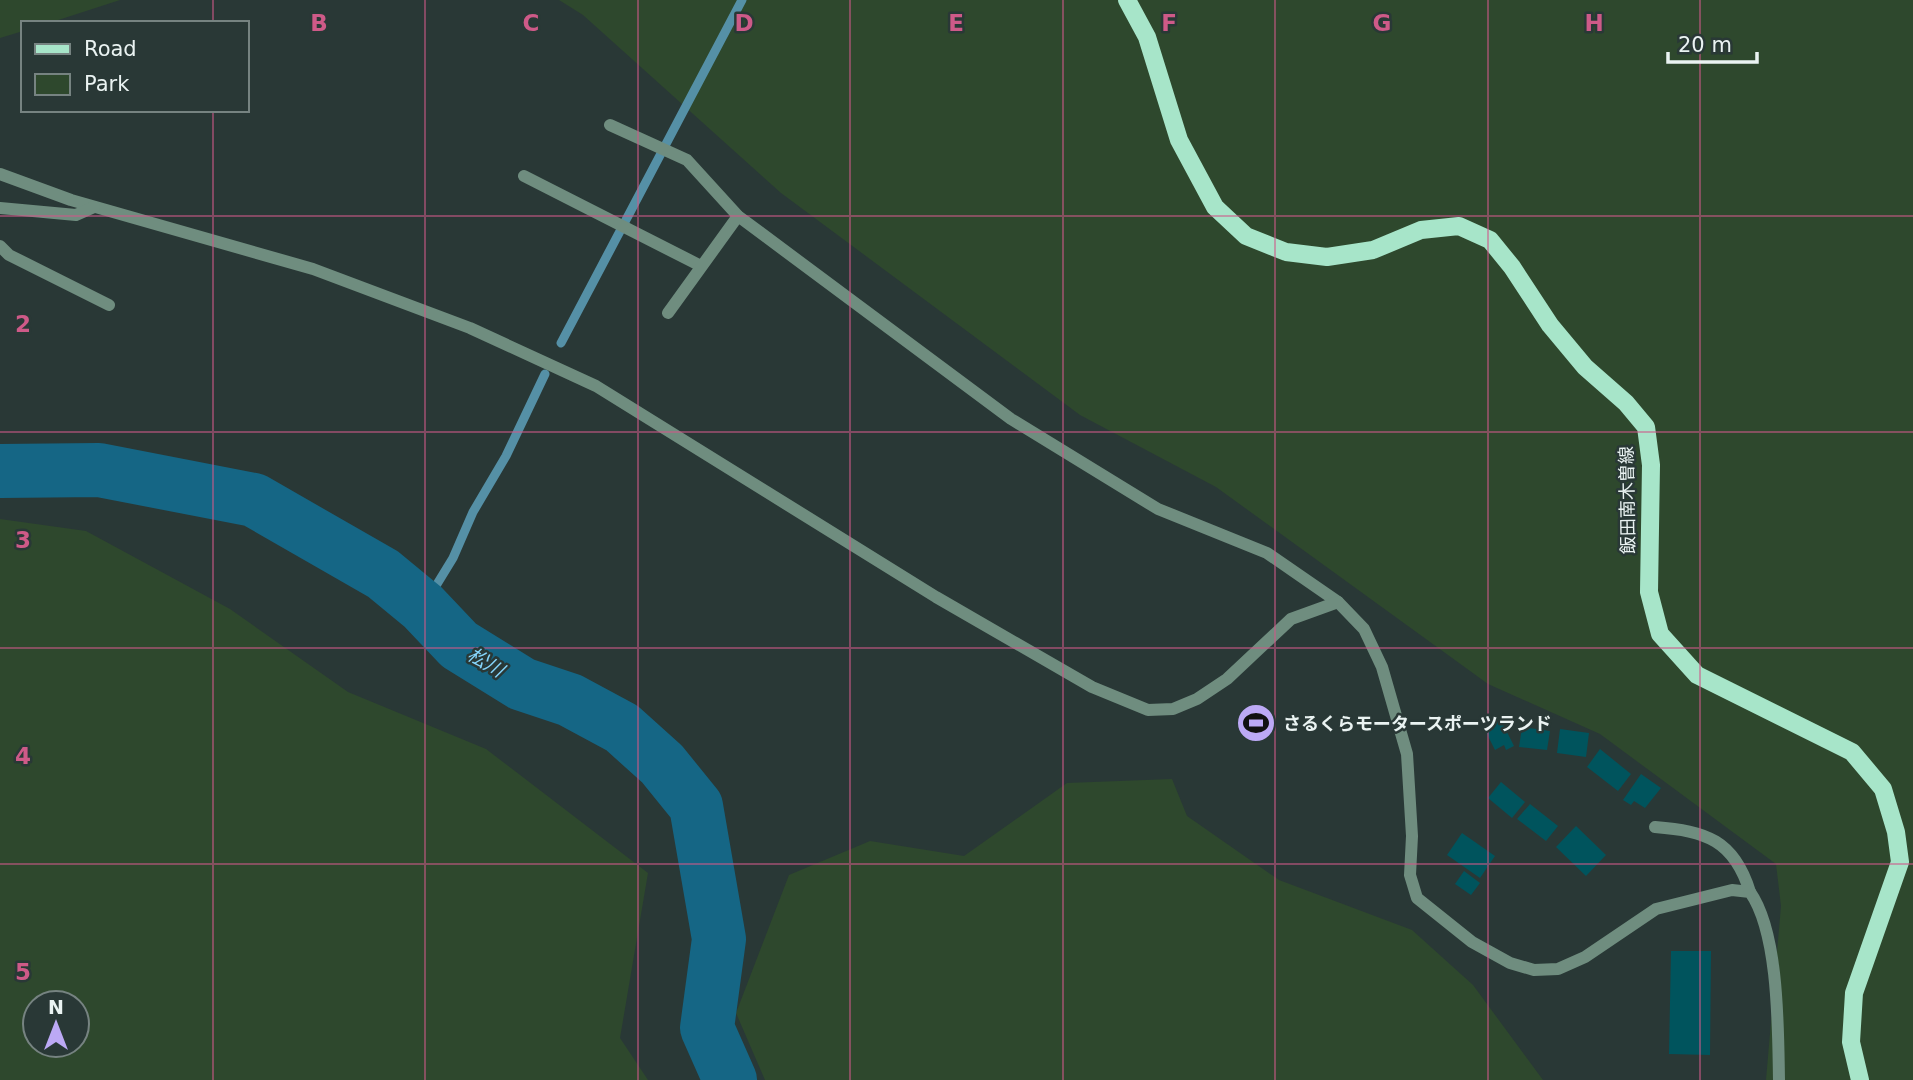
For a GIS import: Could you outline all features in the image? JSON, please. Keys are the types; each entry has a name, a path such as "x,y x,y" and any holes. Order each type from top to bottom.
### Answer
{"main road":[{"name":"飯田南木曽線","path":"1127,0 1147,37 1179,140 1215,207 1246,236 1286,252 1327,257 1373,250 1421,230 1459,226 1490,240 1512,267 1559,336 1585,367 1626,402 1646,427 1651,465 1649,592 1660,634 1697,675 1852,752 1883,789 1896,832 1900,862 1854,993 1851,1042 1860,1080"}],"lane":[{"path":"610,125 682,158 738,216 1011,419 1070,458 1158,509 1266,553 1338,601 1364,629 1382,667 1407,754 1412,836 1410,875 1417,898 1472,942 1510,963 1534,970 1558,969 1585,957 1656,909 1732,890 1750,892"},
{"path":"0,174 94,207 313,269 470,328 596,386 936,597 1092,687 1148,710 1173,709 1197,699 1227,679 1291,620 1338,601"},
{"path":"524,176 701,266"},
{"path":"0,208 76,215 94,207"},
{"path":"668,313 738,216"},
{"path":"0,246 33,268 109,305"},
{"path":"1655,827 1688,830 1720,844 1744,870 1750,892 1760,906 1766,926 1778,1026 1779,1080"}],"green space":[{"path":"0,0 120,0 55,21 21,21 21,32 0,38"},
{"path":"559,0 1913,0 1913,1080 1766,1080 1781,906 1776,864 1600,734 1488,684 1216,487 1080,415 781,193 583,15"},
{"path":"0,519 86,531 230,609 348,692 486,749 648,873 620,1038 648,1080 0,1080"},
{"path":"1172,779 1187,816 1279,880 1412,930 1473,985 1543,1080 765,1080 736,1013 789,875 870,841 964,856 1067,783"}],"building":[{"path":"1501,720 1514,746 1506,750 1504,745 1495,750 1484,728"},
{"path":"1522,727 1550,731 1547,750 1519,747"},
{"path":"1560,729 1589,733 1586,757 1557,753"},
{"path":"1600,749 1631,774 1618,791 1587,767"},
{"path":"1641,774 1661,788 1645,808 1634,801 1631,805 1623,800"},
{"path":"1501,782 1525,802 1512,818 1488,798"},
{"path":"1530,804 1558,826 1546,841 1517,819"},
{"path":"1576,826 1606,855 1586,876 1556,847"},
{"path":"1462,833 1495,856 1480,878 1447,855"},
{"path":"1464,871 1480,883 1471,895 1455,884"},
{"path":"1671,951 1711,951 1710,1055 1669,1054"}],"waterway":[{"path":"561,343 742,0"},
{"path":"423,607 453,558 473,512 506,456 545,374"},
{"name":"松川","path":"0,471 99,470 254,500 383,574 423,607 459,645 522,684 570,700 622,728 662,764 696,806 719,939 707,1028 730,1080"}],"place":[{"name":"さるくらモータースポーツランド","path":"1256,723"}]}
